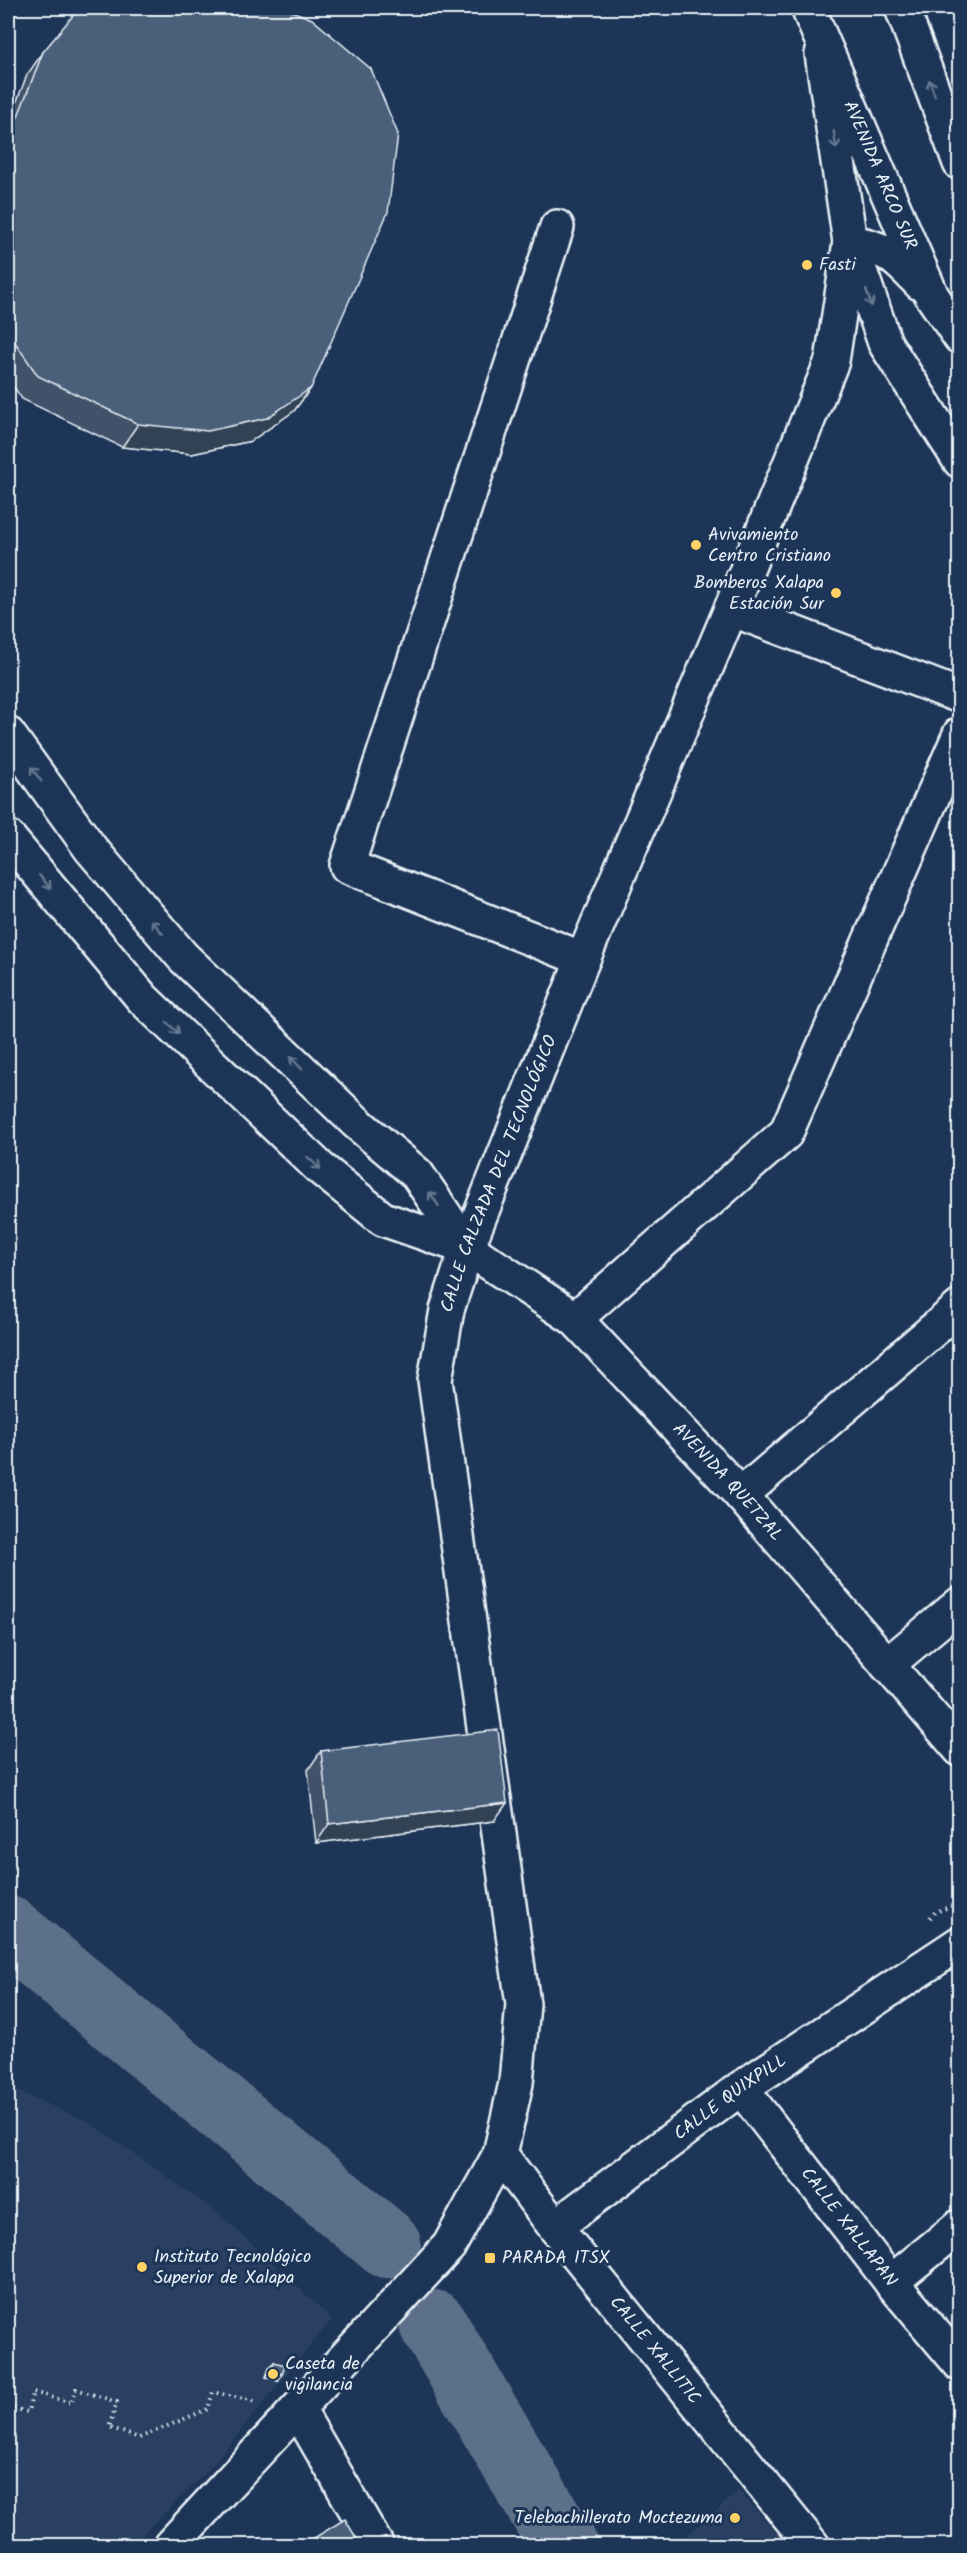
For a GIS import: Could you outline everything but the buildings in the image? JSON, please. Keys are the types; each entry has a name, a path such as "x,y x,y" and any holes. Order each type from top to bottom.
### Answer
{"street":[{"name":"AVENIDA ARCO SUR","path":"808,8 820,41 932,296 960,337"},
{"path":"902,8 960,163"},
{"path":"820,41 850,242 885,343 960,461"},
{"path":"557,227 346,866 583,958"},
{"path":"850,242 872,245 887,252 932,296"},
{"name":"CALLE CALZADA DEL TECNOLÓGICO","path":"170,2546 449,2246 500,2154 516,2084 523,2004 435,1380 447,1310 467,1248 583,958 731,609 832,361 850,242"},
{"path":"731,609 960,696"},
{"path":"8,734 91,849 183,957 357,1123 417,1174 467,1248"},
{"path":"574,1319 786,1133 960,734"},
{"path":"8,837 143,999 320,1168 383,1218 467,1248"},
{"name":"AVENIDA QUETZAL","path":"467,1248 574,1319 741,1495 960,1749"},
{"path":"741,1495 960,1308"},
{"path":"887,1665 960,1604"},
{"name":"CALLE QUIXPILL","path":"555,2227 741,2088 909,1974 960,1943"},
{"name":"CALLE XALLAPAN","path":"741,2088 891,2282 960,2364"},
{"name":"CALLE XALLITIC","path":"500,2154 555,2227 813,2546"},
{"path":"891,2282 960,2226"},
{"path":"298,2411 377,2546"}],"path":[{"path":"8,2407 28,2412 33,2392 72,2403 76,2389 117,2402 110,2427 139,2438 208,2409 213,2392 298,2411"}],"shaded area":[{"name":"Instituto Tecnológico Superior de Xalapa","path":"8,2087 89,2122 222,2216 332,2319 209,2469 132,2545 8,2545"},
{"name":"Telebachillerato Moctezuma","path":"739,2491 787,2545 676,2545"}],"waterway":[{"path":"8,1930 387,2244"},
{"path":"433,2324 564,2546"}],"place":[{"name":"Fasti","path":"807,265"},
{"name":"Avivamiento Centro Cristiano","path":"696,545"},
{"name":"Bomberos Xalapa Estación Sur","path":"836,593"},
{"name":"PARADA ITSX","path":"490,2258"},
{"name":"Instituto Tecnológico Superior de Xalapa","path":"142,2267"},
{"name":"Caseta de vigilancia","path":"273,2374"},
{"name":"Telebachillerato Moctezuma","path":"735,2518"}]}
